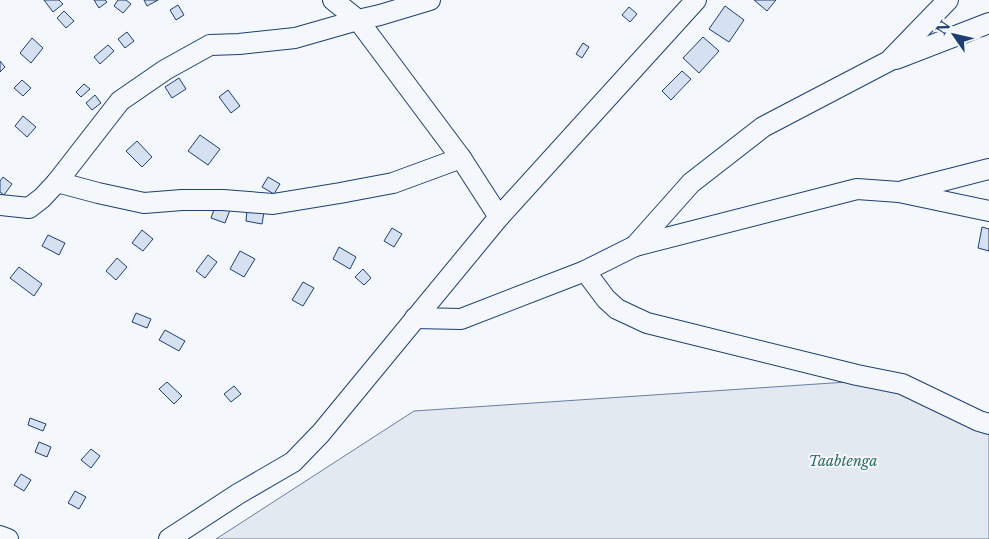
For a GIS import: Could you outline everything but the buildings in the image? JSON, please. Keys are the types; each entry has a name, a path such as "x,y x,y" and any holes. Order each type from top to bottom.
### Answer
{"street":[{"path":"333,0 358,20 461,158 499,217"},
{"path":"0,205 30,208 57,182 120,101 165,70 210,45 295,38 430,0"},
{"path":"169,539 238,494 293,462 321,433 499,217 696,0"},
{"path":"889,61 940,3"},
{"path":"635,246 691,183 763,127 889,61 989,23"},
{"path":"57,182 144,203 182,200 223,200 273,204 393,182 461,158"},
{"path":"899,192 989,169"},
{"path":"415,318 461,318 585,271 635,246 857,189 899,192 989,211"},
{"path":"585,271 611,304 617,309 647,323 902,384 989,424"},
{"path":"0,536 8,539"}],"green space":[{"name":"Taabtenga","path":"862,381 989,416 989,539 216,539 414,411"}]}
